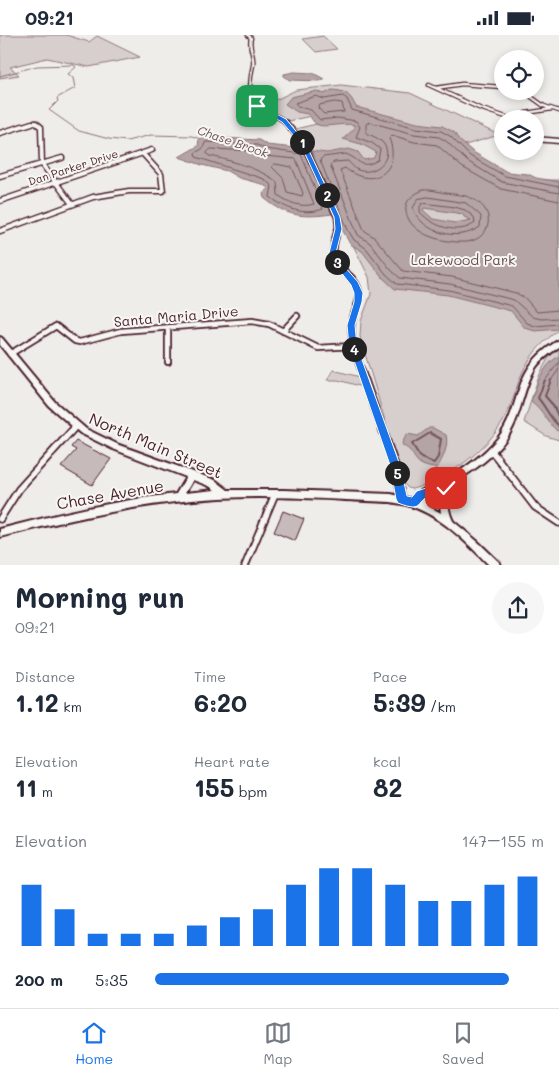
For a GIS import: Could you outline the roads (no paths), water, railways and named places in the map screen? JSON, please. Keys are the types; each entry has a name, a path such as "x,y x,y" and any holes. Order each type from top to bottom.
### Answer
{"main road":[{"name":"North Main Street","path":"0,340 52,405 76,426 107,443 216,485 228,494 402,499 433,512 497,565"},
{"path":"414,503 430,499 440,489 491,450 504,436 512,423 532,367 542,356 559,343"},
{"path":"178,497 191,475"},
{"path":"451,481 446,488 444,502 446,517 452,527"},
{"name":"Chase Avenue","path":"0,533 104,508 178,497 228,494"}],"street":[{"path":"248,35 254,63 250,73 251,98 260,108 284,121 303,143 337,217 338,229 333,253 335,260 355,284 358,293 358,302 351,325 353,346 395,465 402,499"},
{"path":"436,88 448,84 462,83 494,86"},
{"path":"429,85 478,108 494,113"},
{"path":"536,100 544,106 559,111"},
{"path":"544,110 552,109"},
{"path":"0,133 34,122 42,130 42,164 72,204"},
{"path":"544,140 559,141"},
{"name":"Dan Parker Drive","path":"0,201 152,150"},
{"path":"0,231 72,204 110,193 163,191 162,175 143,153"},
{"path":"0,175 62,158"},
{"path":"283,331 297,316"},
{"name":"Santa Maria Drive","path":"10,354 57,326 74,341 80,343 116,332 256,321 266,323 318,348 353,346"},
{"path":"168,328 168,362"},
{"path":"0,519 19,489 76,426"},
{"path":"491,450 535,507 559,523"},
{"path":"245,565 276,495"}],"water":[{"path":"294,72 313,73 324,79 320,81 290,80 284,76 284,74"},
{"path":"332,90 341,91 352,99 356,107 417,123 442,126 454,132 459,140 473,152 507,172 528,174 536,178 559,182 559,329 535,331 525,328 511,311 448,295 395,289 383,278 362,251 350,244 311,151 327,153 349,149 358,152 364,160 374,158 376,152 361,144 343,139 354,129 354,125 319,125 308,114 297,112 285,104 291,97 317,91 324,94","holes":["424,208 463,214 464,217 471,220 455,223 433,219 423,210"]},
{"path":"205,137 259,140 267,145 305,149 332,214 296,215 280,209 264,198 263,194 268,188 262,184 239,178 227,171 179,157 198,146 199,139"},
{"path":"559,356 559,430 557,431 531,401 538,381 548,365"},
{"path":"429,428 433,428 446,435 447,439 445,452 437,468 422,465 402,443 407,434 418,436"}],"waterway":[{"name":"Chase Brook","path":"0,76 37,66 74,65 76,67 68,74 73,78 75,88 57,98 58,101 49,110 79,131 109,139 127,141 151,135 192,136 200,139"}],"park label":[{"name":"Lakewood Park","path":"463,259"}]}
